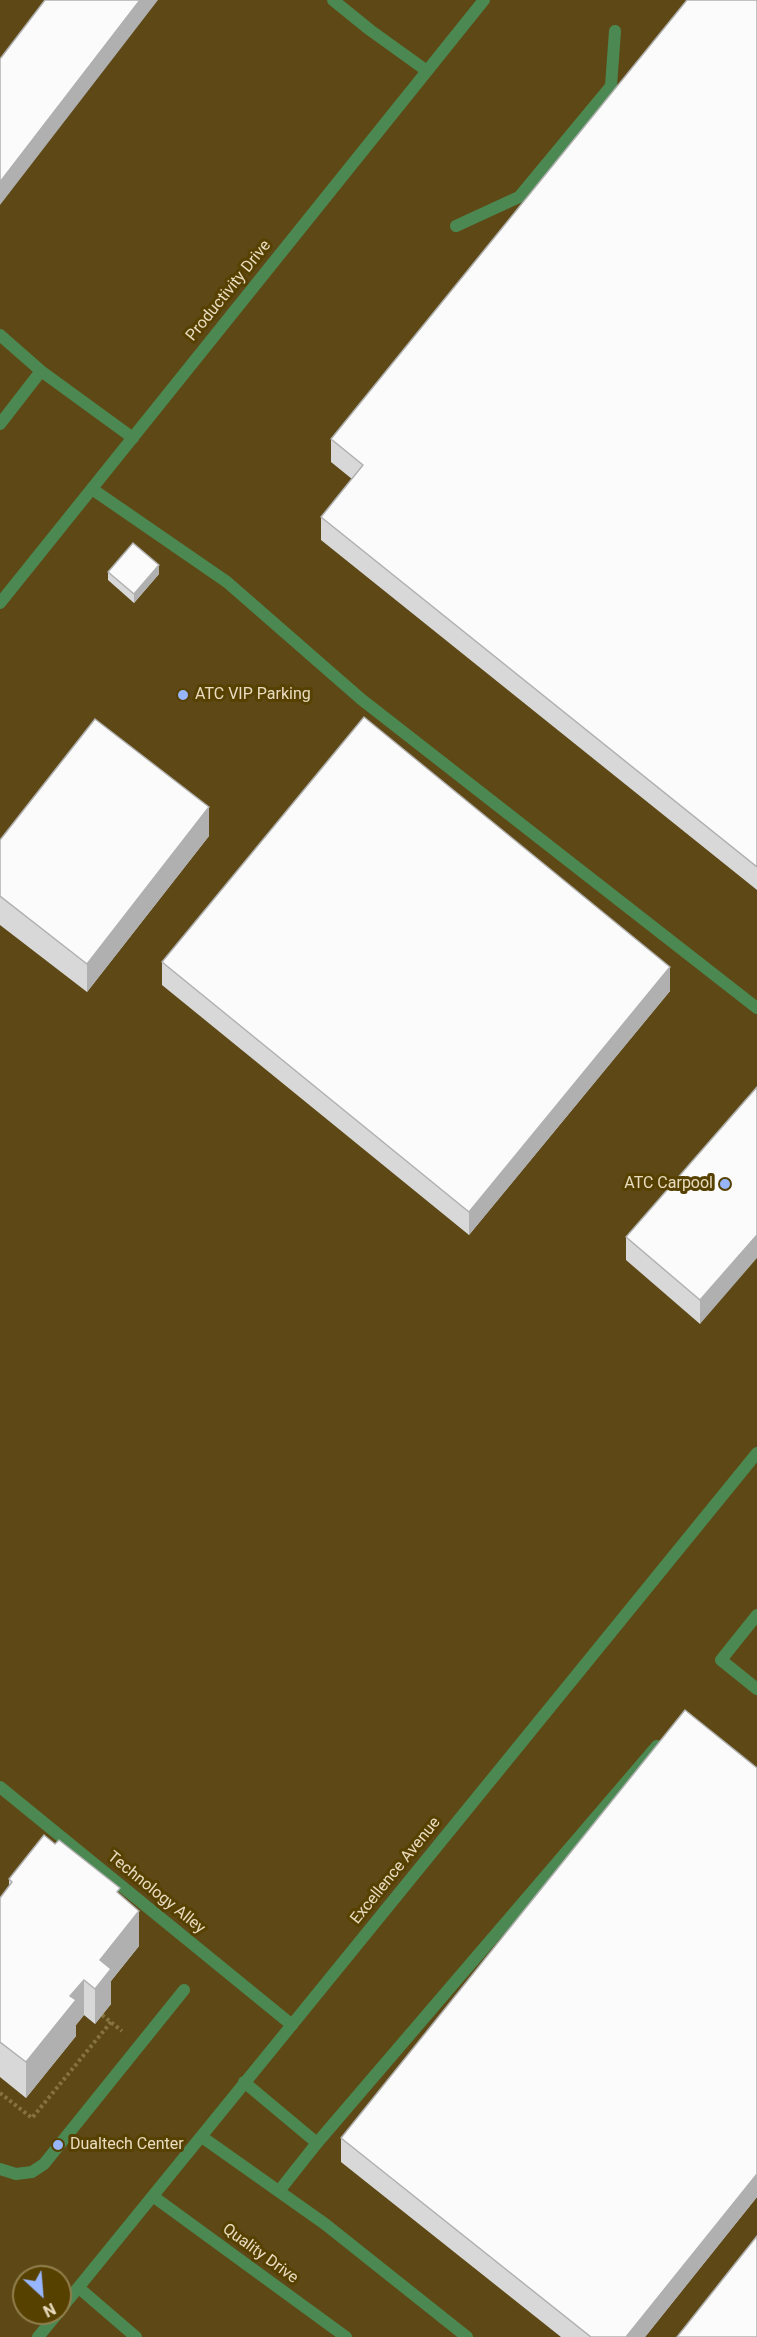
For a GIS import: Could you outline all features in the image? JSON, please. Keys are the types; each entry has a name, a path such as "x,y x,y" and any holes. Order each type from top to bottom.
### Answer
{"street":[{"path":"333,0 427,71"},
{"name":"Productivity Drive","path":"0,603 483,0"},
{"path":"456,226 519,197 610,86 615,31"},
{"path":"0,335 41,371 133,438"},
{"path":"0,424 41,371"},
{"path":"92,489 227,582 361,699 757,1008"},
{"name":"Excellence Avenue","path":"72,2296 757,1453"},
{"path":"757,1615 721,1660 757,1689"},
{"path":"279,2192 318,2143 665,1736"},
{"name":"Technology Alley","path":"0,1787 292,2025"},
{"path":"0,2169 16,2174 32,2172 44,2164 184,1990"},
{"path":"244,2082 318,2143"},
{"path":"202,2137 325,2224 467,2337"},
{"name":"Quality Drive","path":"154,2197 346,2337"},
{"path":"79,2288 136,2337"},
{"name":"Excellence Avenue","path":"38,2337 48,2325"}],"path":[{"path":"0,2093 32,2118 111,2022"}],"shaded area":[{"path":"0,0 757,0 757,2337 0,2337"}],"building":[{"path":"45,0 140,0 0,182 0,59"},
{"path":"687,0 757,0 757,867 321,517 363,465 331,439"},
{"path":"133,543 159,565 134,594 108,572"},
{"path":"364,717 670,967 469,1212 162,962"},
{"path":"95,719 209,807 87,964 0,896 0,840"},
{"name":"ATC Carpool","path":"757,1087 757,1235 700,1300 626,1237"},
{"path":"685,1710 757,1768 757,2174 626,2337 591,2337 341,2138"},
{"path":"44,1835 55,1844 59,1840 120,1888 117,1892 139,1911 100,1960 111,1969 95,1989 84,1980 70,1996 76,2000 26,2062 0,2042 0,1898 12,1882 9,1879"},
{"path":"757,2236 757,2337 677,2337"}],"place":[{"name":"ATC VIP Parking","path":"183,695"},
{"name":"ATC Carpool","path":"725,1184"},
{"name":"Dualtech Center","path":"58,2145"}]}
